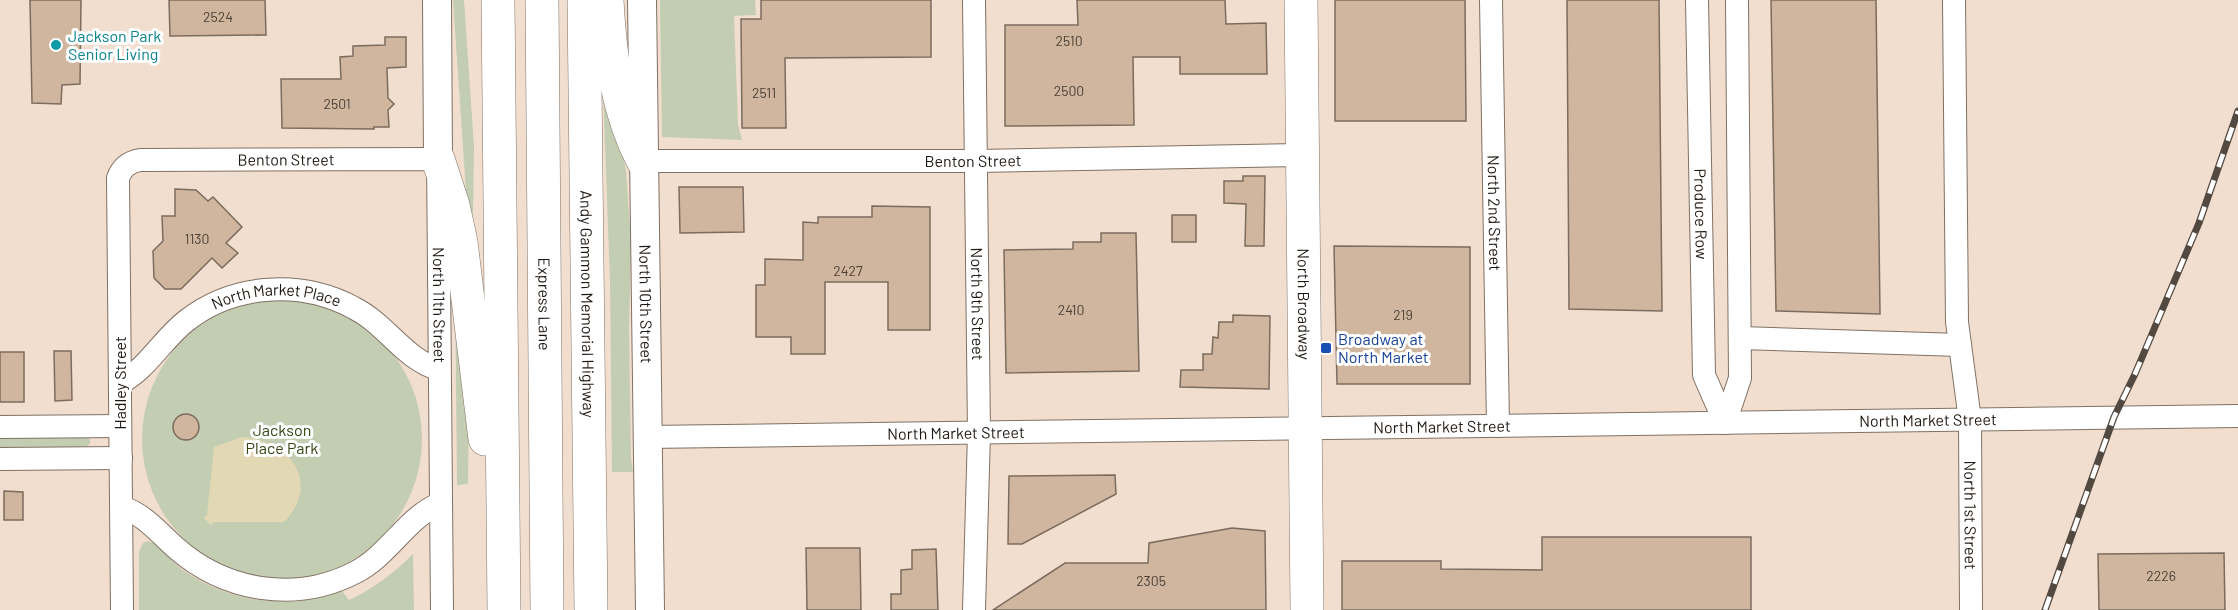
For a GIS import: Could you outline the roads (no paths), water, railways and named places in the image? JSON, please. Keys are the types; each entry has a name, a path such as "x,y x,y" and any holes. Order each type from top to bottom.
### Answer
{"main road":[{"path":"498,0 504,610"},
{"name":"Express Lane","path":"542,0 547,610"},
{"name":"Andy Gammon Memorial Highway","path":"584,0 591,610"},
{"path":"607,0 618,94 625,121 643,161"},
{"name":"North Broadway","path":"1301,0 1307,610"},
{"path":"438,159 462,243 483,430 503,520"}],"street":[{"name":"North 11th Street","path":"437,0 438,369 442,610"},
{"name":"North 10th Street","path":"642,0 650,610"},
{"name":"North 9th Street","path":"974,0 979,433 974,610"},
{"name":"North 2nd Street","path":"1491,0 1498,426"},
{"name":"Produce Row","path":"1697,0 1704,375 1725,423"},
{"path":"1725,423 1740,378 1737,0"},
{"name":"North 1st Street","path":"1954,0 1957,322 1970,420 1971,610"},
{"name":"Benton Street","path":"643,161 976,161 1303,155"},
{"name":"Benton Street","path":"132,161 438,159"},
{"name":"Hadley Street","path":"122,610 118,178 120,171 132,161"},
{"name":"North Market Place","path":"120,383 132,377 187,320 205,309 229,297 254,291 282,289 311,292 338,299 384,328 412,356 425,365 438,369"},
{"path":"1740,338 1960,345"},
{"name":"North Market Street","path":"646,437 2238,416"},
{"path":"0,427 120,426"},
{"path":"0,459 121,458"},
{"path":"122,507 132,510 143,518 199,566 249,587 278,590 306,589 333,583 358,571 397,539 419,515 441,503"}],"railway":[{"path":"2045,610 2114,417 2135,374 2199,223 2238,111"}],"place":[{"name":"Jackson Park Senior Living","path":"56,45"},
{"name":"Broadway at North Market","path":"1326,348"}],"park label":[{"name":"Jackson Place Park","path":"282,439"}]}
